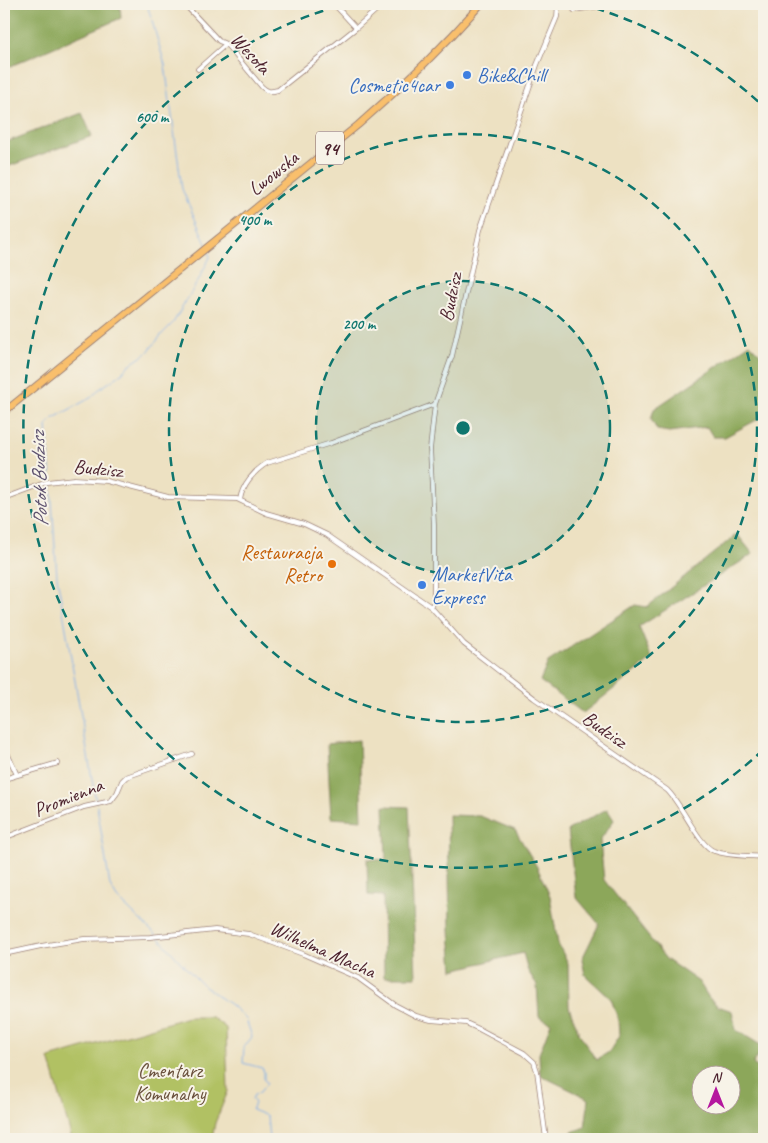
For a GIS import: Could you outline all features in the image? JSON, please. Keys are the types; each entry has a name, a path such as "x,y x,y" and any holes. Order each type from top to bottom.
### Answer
{"main road":[{"name":"Lwowska","path":"4,412 210,246 389,98 445,45 481,4"}],"street":[{"path":"334,4 356,28 383,4"},
{"name":"Budzisz","path":"431,608 434,602 434,550 430,449 435,404 452,356 480,230 537,66 557,17 558,4"},
{"path":"574,10 614,4"},
{"name":"Wesoła","path":"189,9 219,41 226,44 262,87 269,92 278,90 356,28"},
{"path":"198,69 226,44"},
{"path":"240,500 244,487 259,468 267,463 326,444 435,404"},
{"name":"Budzisz","path":"4,498 52,481 74,479 98,480 168,497 240,500 266,513 304,524 323,533 431,608 456,636 476,654 542,704 667,790 678,802 704,843 711,850 764,857"},
{"path":"4,746 17,775"},
{"name":"Promienna","path":"4,838 75,810 111,801 122,781 132,774 192,754"},
{"path":"4,780 58,763"},
{"name":"Wilhelma Macha","path":"4,954 77,940 157,936 221,930 259,936 358,978 416,1016 431,1020 466,1024 501,1039 524,1053 534,1062 540,1086 546,1139"}],"green space":[{"path":"8,4 120,4 121,18 4,69 4,7"},
{"path":"82,113 92,136 4,168 4,143"},
{"path":"750,344 764,358 764,416 725,437 713,437 707,427 669,432 657,430 651,419 654,409"},
{"path":"737,534 753,554 639,627 652,659 583,713 540,681 548,662 635,605 647,607"},
{"path":"359,740 362,820 331,818 327,744"},
{"path":"384,806 409,807 416,977 384,977 383,896 368,895 367,859 386,860"},
{"path":"607,809 614,820 600,840 604,880 666,959 699,982 709,998 718,1006 732,1011 736,1030 764,1047 753,1064 764,1072 764,1139 573,1139 572,1132 585,1127 589,1099 540,1074 539,1054 551,1023 539,1017 537,985 528,971 523,953 453,970 450,931 448,815 480,816 515,830 537,867 550,896 558,944 568,963 569,1007 579,1033 596,1060 609,1052 619,1036 618,1019 611,999 585,975 582,959 599,924 576,897 568,830"},
{"name":"Cmentarz Komunalny","path":"188,1017 212,1017 226,1028 228,1091 215,1123 212,1139 72,1139 49,1058"}],"waterway":[{"name":"Potok Budzisz","path":"147,4 165,65 182,189 206,244"},
{"name":"Potok Budzisz","path":"96,802 57,577 47,425 52,419 92,397 98,390 120,375 129,365 147,353 173,323 198,281 210,257 208,250"},
{"name":"Potok Budzisz","path":"97,806 110,886 117,898 156,935"},
{"name":"Potok Budzisz","path":"159,938 183,965 185,963"},
{"path":"183,965 204,986 231,1005 246,1019 252,1037 244,1047 243,1063 262,1068 264,1080 267,1083 260,1092 254,1095 252,1099 255,1103 252,1110 267,1116 269,1139"}],"place":[{"name":"Bike&Chill","path":"467,75"},
{"name":"Cosmetic4car","path":"450,85"},
{"name":"Restauracja Retro","path":"332,564"},
{"name":"MarketVita Express","path":"422,585"}]}
